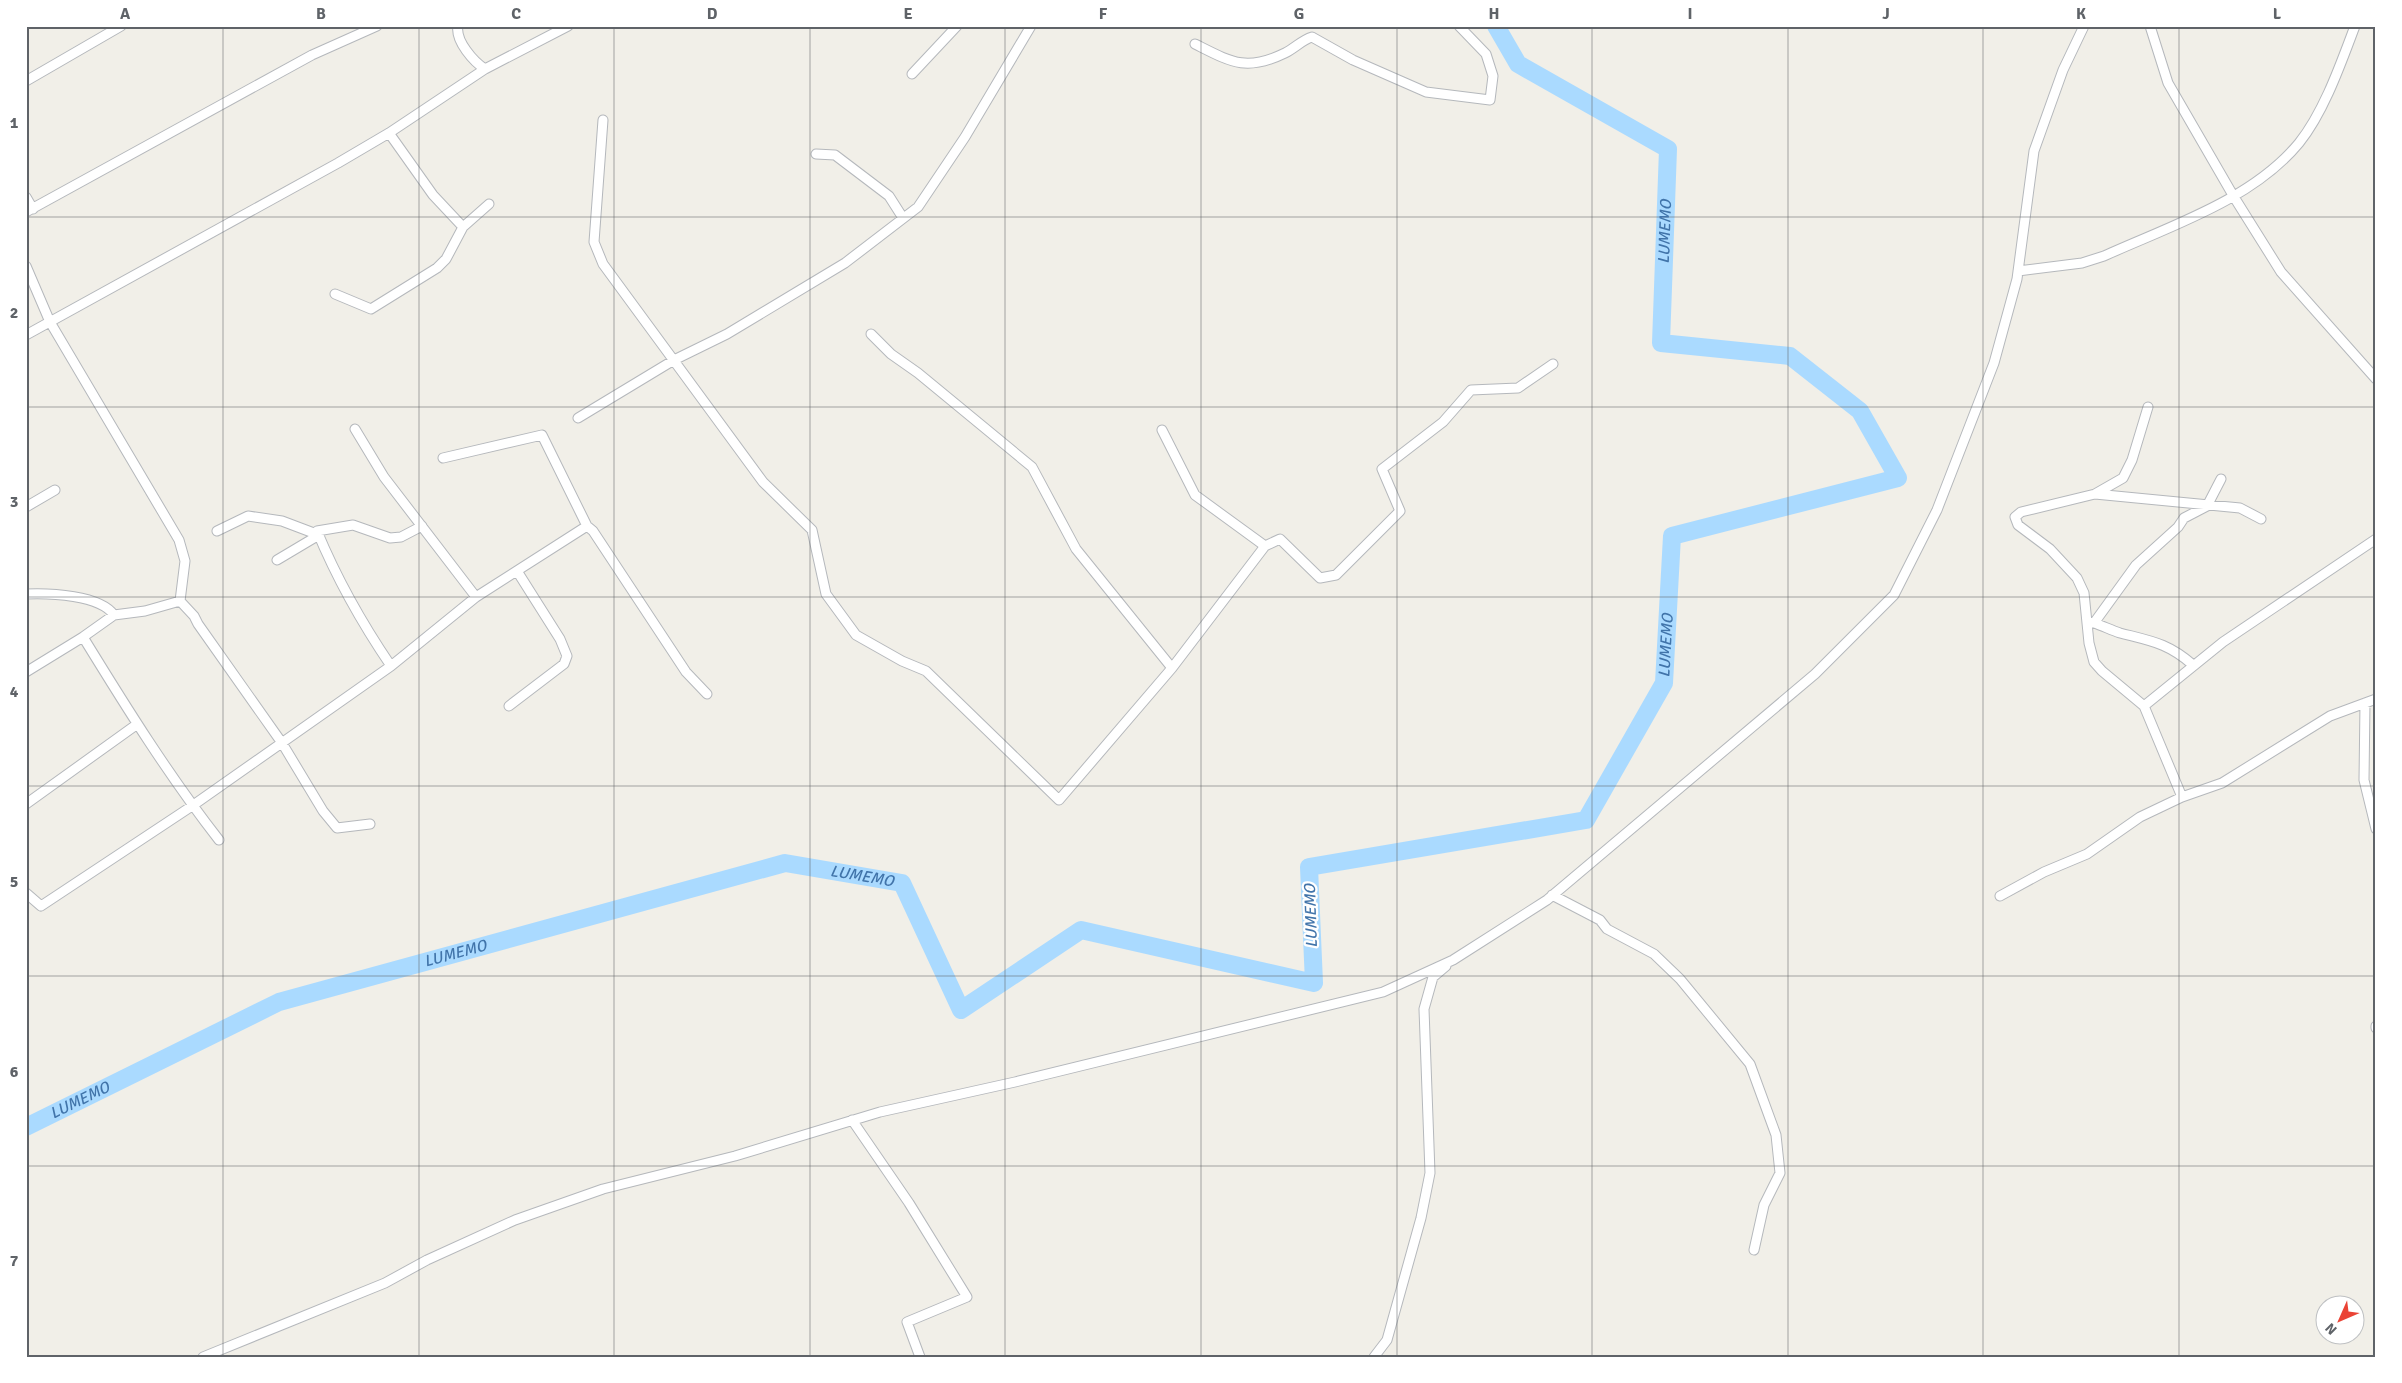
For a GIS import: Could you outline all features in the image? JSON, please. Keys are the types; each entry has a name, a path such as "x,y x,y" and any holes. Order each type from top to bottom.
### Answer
{"street":[{"path":"26,81 121,26"},
{"path":"26,197 30,210 312,55 377,26"},
{"path":"458,26 456,32 464,45 476,63 485,69"},
{"path":"26,335 389,133 485,69 568,26"},
{"path":"912,74 957,26"},
{"path":"578,418 674,360 727,334 845,263 918,206 965,137 1031,26"},
{"path":"1195,44 1227,61 1254,64 1276,57 1312,37 1353,60 1426,92 1490,100 1493,76 1486,54 1458,26"},
{"path":"1374,1357 1387,1340 1421,1218 1430,1173 1424,1009 1433,977 1453,960 1552,895 1816,674 1894,595 1937,510 1994,363 2018,271 2034,151 2063,70 2084,26"},
{"path":"2150,26 2168,83 2234,197 2281,272 2376,379"},
{"path":"2018,271 2082,263 2104,256 2234,197 2276,168 2301,141 2331,89 2355,26"},
{"path":"603,120 594,242 604,264 763,482 812,530 826,594 856,635 902,661 926,671 1059,800 1172,668 1265,546 1280,539 1320,578 1336,575 1400,511 1382,469 1444,422 1471,390 1518,388 1553,364"},
{"path":"389,133 433,195 463,227"},
{"path":"816,154 836,155 889,196 904,218"},
{"path":"335,294 371,310 437,268 446,259 463,227 489,204"},
{"path":"26,266 50,322 179,540 185,561 180,601"},
{"path":"871,334 891,354 918,373 1032,467 1076,549 1172,668"},
{"path":"2148,407 2132,460 2123,478 2095,494 2021,512 2015,517 2018,525 2050,549 2077,578 2084,593 2091,623 2089,643 2094,662 2144,706 2182,797"},
{"path":"356,429 384,477 476,597"},
{"path":"1162,430 1195,495 1265,546"},
{"path":"443,458 542,435 587,526 593,531 686,672 702,691 707,694"},
{"path":"2091,623 2136,565 2178,528 2184,518 2207,506 2220,479"},
{"path":"26,507 55,490"},
{"path":"2095,494 2240,508 2261,519"},
{"path":"217,531 248,516 282,521 318,535"},
{"path":"391,666 363,625 337,578 317,530 353,525 390,538 401,537 422,526"},
{"path":"26,893 41,906 192,806 391,666 476,597 587,526"},
{"path":"277,560 318,535"},
{"path":"2144,706 2223,642 2376,539"},
{"path":"509,706 564,664 567,656 560,639 517,571"},
{"path":"26,594 79,598 108,606 114,615"},
{"path":"26,672 83,637 114,615 145,611 180,601"},
{"path":"180,601 194,616 282,743 323,811 336,828 370,824"},
{"path":"2091,623 2116,632 2162,644 2179,653 2194,665"},
{"path":"83,637 136,725 192,806 219,840"},
{"path":"2000,896 2044,872 2088,854 2140,817 2182,797 2222,783 2330,716 2376,700"},
{"path":"2365,703 2364,780 2376,829"},
{"path":"26,804 136,725"},
{"path":"1552,895 1600,920 1607,929 1654,954 1680,979 1750,1064 1776,1135 1780,1173 1764,1205 1754,1250"},
{"path":"203,1357 385,1283 427,1260 516,1220 603,1189 735,1156 880,1112 1015,1082 1383,992 1453,960"},
{"path":"852,1120 909,1203 967,1297 908,1322 920,1357"}],"waterway":[{"name":"LUMEMO","path":"26,1127 279,1002 785,863 902,883 961,1010 1081,930 1314,983 1309,867 1586,820 1664,683 1672,536 1898,478 1860,411 1790,356 1661,343 1668,149 1518,64 1496,26"}]}
